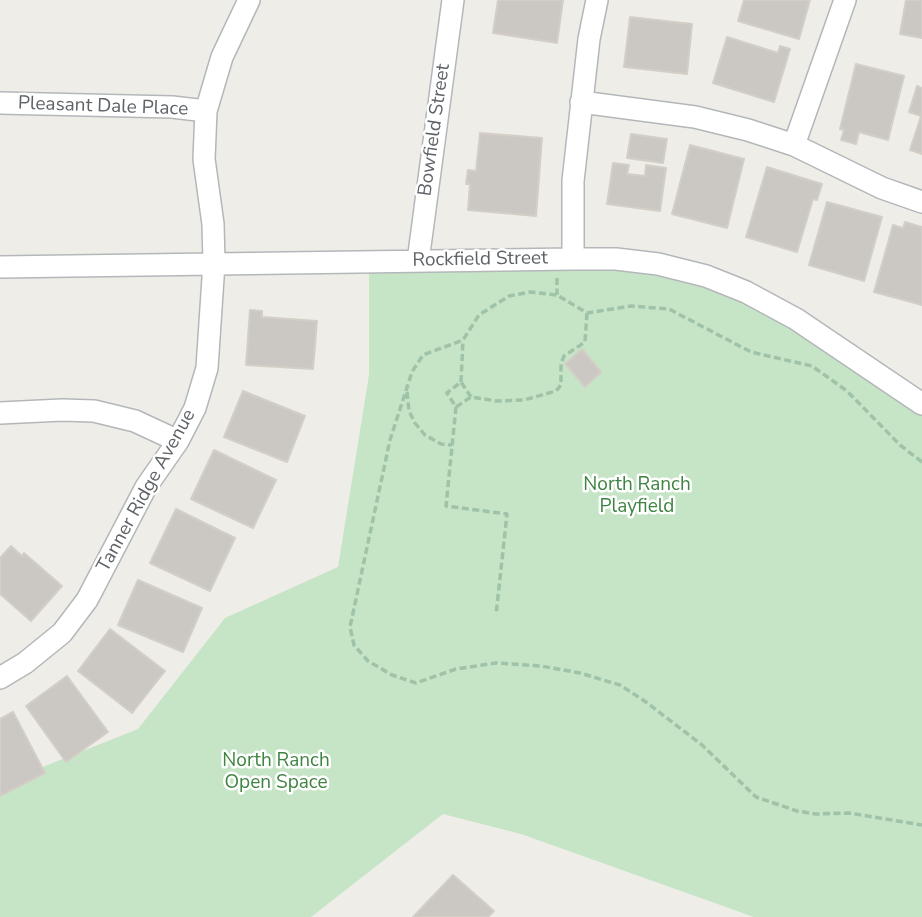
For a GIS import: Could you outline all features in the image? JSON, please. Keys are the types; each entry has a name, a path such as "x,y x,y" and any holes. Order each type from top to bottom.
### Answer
{"street":[{"name":"Tanner Ridge Avenue","path":"0,678 25,663 62,633 87,600 146,487 178,441 195,408 207,368 214,263 213,224 204,159 206,111 222,57 249,0"},
{"name":"Bowfield Street","path":"418,261 453,0"},
{"path":"573,259 573,180 589,39 597,0"},
{"path":"794,145 845,0"},
{"path":"581,102 695,117 748,130 794,145 882,188 922,202"},
{"name":"Pleasant Dale Place","path":"0,103 172,107 206,111"},
{"name":"Rockfield Street","path":"0,267 573,259 616,259 658,264 706,276 746,292 796,319 922,404"},
{"path":"0,413 94,411 135,421 178,441"}],"path":[{"path":"471,397 461,382 463,340 479,315 509,296 530,292 557,295 587,313 631,306 669,309 751,352 812,366 847,391 900,445 922,462"},
{"path":"456,407 471,397 497,401 524,400 556,391 561,385 561,364 564,356 585,342 587,313"},
{"path":"463,340 423,355 412,372 390,440 350,627 354,645 368,661 392,675 416,683 456,669 496,663 541,666 580,673 620,685 646,702 702,745 756,797 806,813 849,813 922,825"},
{"path":"461,382 447,393 456,407 446,506 507,514 496,615"},
{"path":"406,390 409,411 425,435 452,445"}],"green space":[{"name":"North Ranch Playfield","path":"615,268 657,273 705,285 745,300 795,328 922,414 922,917 754,917 521,834 443,814 311,917 0,917 0,784 138,729 225,618 338,567 369,375 369,273"}],"building":[{"path":"498,0 563,0 557,43 493,33"},
{"path":"744,0 810,0 799,39 738,21"},
{"path":"906,0 922,0 922,38 900,34"},
{"path":"630,17 692,24 687,74 624,67"},
{"path":"727,37 778,53 780,46 790,49 774,102 713,83"},
{"path":"856,64 904,76 888,140 859,132 856,144 841,140 844,130 840,129"},
{"path":"917,86 922,88 922,154 910,150 921,116 909,112"},
{"path":"480,133 542,138 536,216 468,210 468,170 476,171"},
{"path":"631,134 667,139 663,163 627,158"},
{"path":"690,145 744,159 727,228 672,214"},
{"path":"613,163 629,165 627,174 645,176 646,165 666,168 660,211 607,204"},
{"path":"767,167 822,184 817,200 813,199 797,252 746,237"},
{"path":"827,202 882,217 864,281 809,265"},
{"path":"905,222 922,227 922,305 874,292 893,225 903,228"},
{"path":"250,310 262,311 262,317 317,321 313,369 246,365"},
{"path":"582,349 601,372 585,387 565,364"},
{"path":"243,391 305,416 287,462 224,437"},
{"path":"214,450 276,480 253,528 191,499"},
{"path":"176,509 235,538 210,591 150,563"},
{"path":"11,546 22,556 24,553 62,586 31,621 0,594 0,558"},
{"path":"138,580 202,608 183,652 118,625"},
{"path":"110,629 165,671 132,713 78,671"},
{"path":"67,676 108,732 66,762 26,706"},
{"path":"13,712 45,773 0,796 0,719"},
{"path":"453,875 494,911 488,917 413,917"}],"park label":[{"name":"North Ranch Open Space","path":"276,772"}]}
